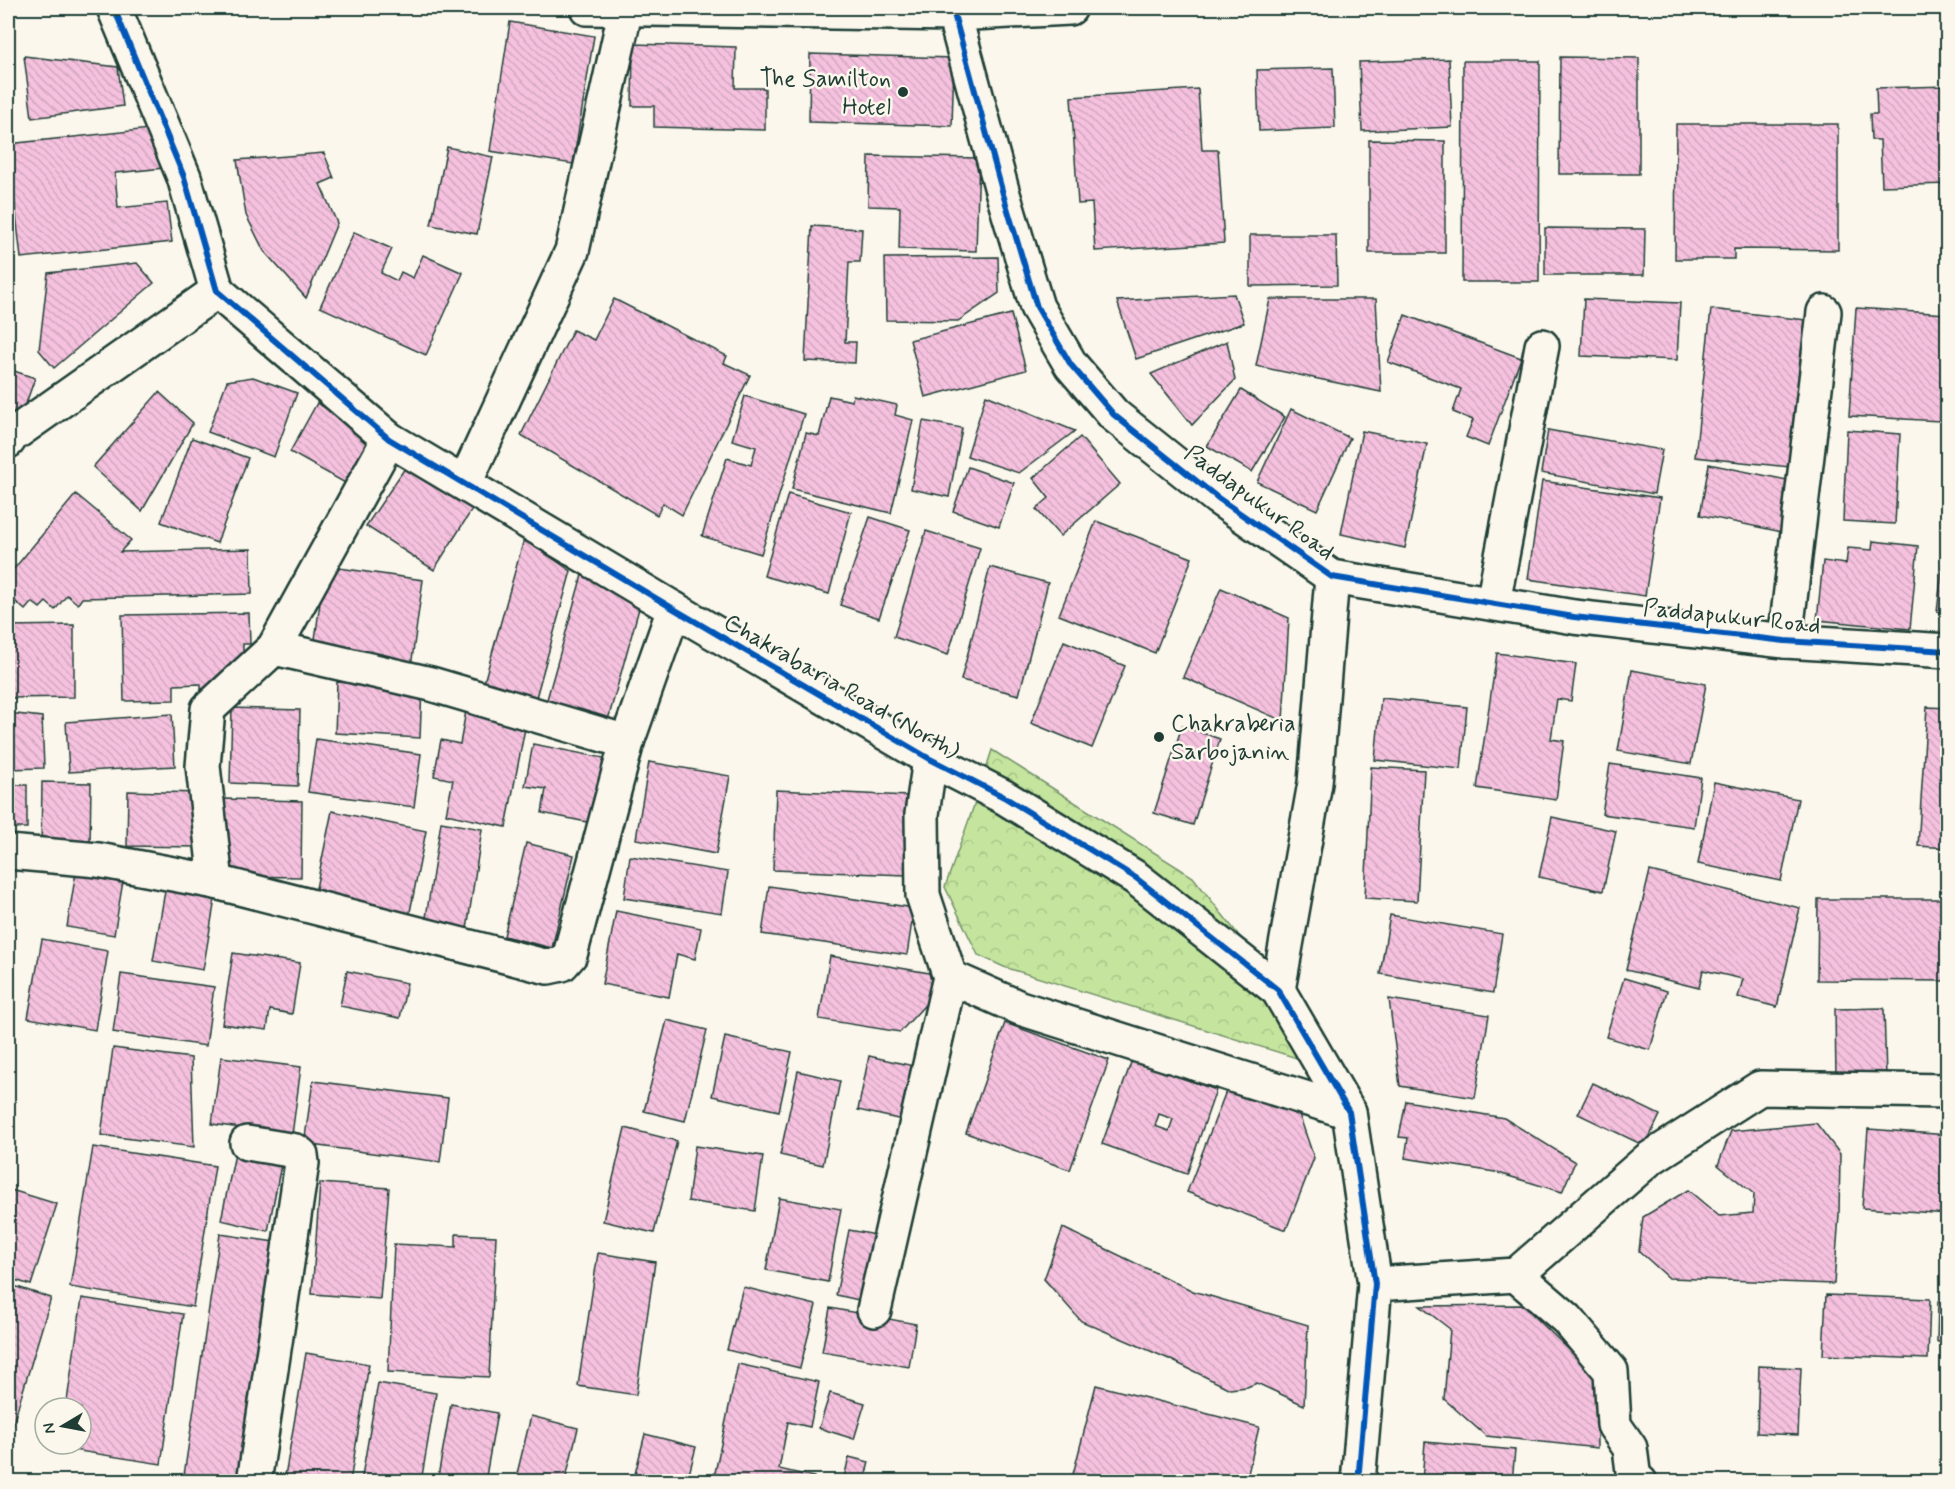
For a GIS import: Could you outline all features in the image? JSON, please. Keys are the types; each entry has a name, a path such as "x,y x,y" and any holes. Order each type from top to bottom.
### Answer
{"street":[{"path":"8,441 11,436 217,291 184,177 114,8"},
{"path":"587,8 954,11 1070,8"},
{"path":"465,483 572,251 626,8"},
{"name":"Paddapukur Road","path":"954,11 1003,194 1037,307 1071,365 1114,415 1218,498 1332,577 1574,617 1785,641 1947,651"},
{"name":"Chakrabaria Road (North)","path":"217,291 389,439 930,759 1005,797 1136,878 1278,990 1349,1112 1375,1284 1358,1482"},
{"path":"1785,641 1824,312"},
{"path":"1492,603 1542,346"},
{"path":"216,882 203,766 208,709 274,648 389,439"},
{"path":"1278,990 1315,783 1332,577"},
{"path":"8,852 98,860 216,882 548,967 562,964 570,955 627,742 674,609"},
{"path":"274,648 431,684 627,742"},
{"path":"874,1310 950,977 923,895 922,814 930,759"},
{"path":"950,977 1020,1008 1349,1112"},
{"path":"1375,1284 1516,1275 1649,1159 1760,1088 1947,1091"},
{"path":"247,1143 296,1151 301,1155 302,1163 254,1482"},
{"path":"1516,1275 1567,1319 1611,1371 1614,1425 1630,1448 1634,1479 1640,1482"}],"green space":[{"path":"992,750 1193,877 1269,974 1316,1064 1004,967 978,955 945,887"}],"building":[{"path":"510,22 594,36 573,164 490,151"},
{"path":"633,44 736,47 735,88 765,88 765,130 654,127 654,106 632,106"},
{"path":"810,54 954,58 952,126 809,122"},
{"path":"24,56 118,67 123,106 32,118"},
{"path":"1560,57 1639,58 1639,174 1559,174"},
{"path":"1449,59 1452,127 1362,131 1359,62"},
{"path":"1463,61 1540,61 1539,282 1462,282"},
{"path":"1333,68 1335,128 1259,131 1257,70"},
{"path":"1948,86 1948,184 1882,186 1880,140 1871,140 1870,114 1877,114 1876,88"},
{"path":"1198,89 1202,150 1218,150 1224,243 1095,251 1092,203 1078,204 1071,97"},
{"path":"1676,124 1838,124 1838,250 1734,249 1734,259 1675,259"},
{"path":"159,128 164,168 115,173 118,208 167,203 172,242 21,258 8,144"},
{"path":"1369,140 1445,141 1445,253 1369,253"},
{"path":"447,147 493,157 477,234 431,225"},
{"path":"324,153 334,178 320,184 337,223 306,298 264,251 246,215 237,160"},
{"path":"869,156 979,158 976,251 899,249 900,207 868,206"},
{"path":"812,226 862,229 860,262 849,262 845,342 856,342 855,363 805,361"},
{"path":"1545,228 1645,229 1644,275 1545,275"},
{"path":"354,232 392,249 381,273 397,281 401,272 413,278 423,255 463,273 426,355 320,307"},
{"path":"1250,235 1336,235 1337,285 1250,286"},
{"path":"998,257 999,293 958,321 886,320 885,258"},
{"path":"137,263 154,283 54,368 39,350 48,273"},
{"path":"1234,294 1244,323 1136,359 1117,301"},
{"path":"614,299 727,356 724,363 750,375 682,515 663,503 657,515 521,435 573,330 594,340"},
{"path":"1270,299 1376,299 1381,392 1256,366"},
{"path":"1584,299 1680,303 1677,360 1581,356"},
{"path":"1856,308 1947,314 1940,421 1849,416"},
{"path":"1711,309 1806,320 1790,467 1695,457"},
{"path":"1011,314 1026,370 925,397 910,340"},
{"path":"1405,315 1521,358 1488,446 1466,437 1473,420 1453,412 1461,389 1388,362"},
{"path":"1227,341 1235,380 1192,425 1151,374"},
{"path":"8,369 35,378 19,423 8,419"},
{"path":"253,377 297,393 274,457 208,432 227,381"},
{"path":"1241,390 1285,417 1252,472 1207,446"},
{"path":"159,392 193,423 142,511 93,467"},
{"path":"853,395 897,405 895,415 913,420 891,513 792,489 806,433 819,436 829,396 852,401"},
{"path":"986,395 1075,431 1019,473 967,456"},
{"path":"745,396 804,414 761,554 702,536 727,458 751,465 756,447 732,440"},
{"path":"317,403 374,436 347,484 290,452"},
{"path":"1291,409 1350,438 1317,510 1257,482"},
{"path":"923,421 962,428 949,497 911,489"},
{"path":"1548,430 1662,450 1654,494 1541,473"},
{"path":"1847,430 1900,434 1895,524 1843,521"},
{"path":"1362,431 1427,444 1405,548 1341,534"},
{"path":"1080,437 1120,484 1060,536 1036,509 1049,498 1033,478"},
{"path":"192,438 248,458 217,543 161,522"},
{"path":"1709,464 1797,482 1787,533 1700,515"},
{"path":"407,465 473,508 434,570 366,526"},
{"path":"968,467 1014,483 999,527 953,511"},
{"path":"1542,481 1660,498 1645,596 1528,579"},
{"path":"76,494 131,540 120,552 251,549 252,594 82,598 78,604 67,595 55,610 46,602 40,608 32,602 25,610 8,595 8,576"},
{"path":"788,494 851,512 829,594 764,576"},
{"path":"870,517 910,530 879,618 840,605"},
{"path":"1948,520 1948,614 1937,612"},
{"path":"1096,521 1192,558 1155,653 1059,615"},
{"path":"926,531 980,548 948,655 894,637"},
{"path":"524,539 571,571 535,701 483,686"},
{"path":"1873,541 1918,546 1910,629 1817,620 1823,561 1846,564 1848,548 1872,550"},
{"path":"325,566 423,580 411,667 313,654"},
{"path":"990,567 1048,583 1019,695 961,680"},
{"path":"582,575 640,605 608,720 546,703"},
{"path":"1221,588 1289,618 1283,721 1183,677"},
{"path":"249,613 250,644 243,644 243,665 201,690 201,684 174,685 174,700 124,701 122,615"},
{"path":"74,625 74,697 8,698 8,626"},
{"path":"1064,641 1125,666 1092,748 1031,723"},
{"path":"1497,653 1576,664 1571,701 1557,699 1551,739 1564,741 1556,800 1477,788"},
{"path":"1632,670 1706,684 1691,764 1618,751"},
{"path":"337,682 422,686 420,738 335,733"},
{"path":"1381,698 1467,707 1461,769 1375,760"},
{"path":"1927,707 1948,708 1948,848 1918,846"},
{"path":"232,708 300,710 298,786 230,783"},
{"path":"466,711 526,723 506,827 446,814 453,780 434,776 441,740 460,744"},
{"path":"8,713 42,717 44,768 8,769"},
{"path":"172,714 175,766 69,772 66,722"},
{"path":"1182,726 1220,739 1193,825 1154,813"},
{"path":"316,739 421,754 414,807 308,792"},
{"path":"533,744 604,758 592,823 542,813 546,789 525,786"},
{"path":"649,762 730,776 716,854 636,839"},
{"path":"1610,764 1701,778 1694,827 1602,814"},
{"path":"1371,767 1424,770 1417,901 1365,898"},
{"path":"42,782 91,783 90,847 41,846"},
{"path":"1714,782 1798,799 1781,881 1698,864"},
{"path":"8,785 27,785 27,828 8,828"},
{"path":"776,790 909,796 906,875 773,870"},
{"path":"128,791 198,793 197,847 127,846"},
{"path":"223,799 302,801 301,877 222,876"},
{"path":"332,811 426,831 409,917 314,898"},
{"path":"1552,817 1616,831 1603,891 1539,877"},
{"path":"441,822 482,829 466,936 424,930"},
{"path":"526,843 574,855 552,948 504,936"},
{"path":"630,856 728,872 722,913 624,898"},
{"path":"77,866 124,875 114,935 67,927"},
{"path":"1650,871 1800,908 1777,1007 1738,997 1743,979 1703,970 1699,988 1626,970"},
{"path":"166,885 216,893 203,970 153,961"},
{"path":"769,886 914,908 907,955 762,934"},
{"path":"1818,899 1948,899 1948,981 1817,980"},
{"path":"616,911 701,928 695,959 677,954 669,997 602,984"},
{"path":"1390,915 1502,934 1493,993 1380,974"},
{"path":"42,939 108,951 95,1030 28,1018"},
{"path":"233,953 300,963 292,1014 270,1010 267,1030 222,1024"},
{"path":"830,956 929,973 935,994 900,1032 819,1019"},
{"path":"347,971 407,983 400,1018 340,1006"},
{"path":"121,974 214,987 206,1046 113,1032"},
{"path":"1624,978 1667,991 1650,1050 1606,1037"},
{"path":"1389,999 1489,1015 1475,1098 1400,1086"},
{"path":"1884,1008 1886,1077 1836,1078 1835,1009"},
{"path":"667,1020 707,1030 685,1121 644,1111"},
{"path":"1005,1023 1109,1060 1070,1170 966,1133"},
{"path":"725,1037 792,1052 779,1111 712,1096"},
{"path":"113,1048 191,1058 194,1147 101,1135"},
{"path":"869,1056 918,1067 907,1121 858,1110"},
{"path":"221,1057 301,1067 292,1135 212,1124"},
{"path":"1132,1060 1216,1090 1187,1174 1102,1144","holes":["1159,1114 1173,1119 1169,1131 1155,1126"]},
{"path":"798,1071 840,1081 823,1165 780,1155"},
{"path":"313,1081 448,1098 440,1162 304,1144"},
{"path":"1230,1081 1297,1108 1314,1158 1286,1230 1187,1192"},
{"path":"1593,1083 1660,1115 1645,1146 1578,1114"},
{"path":"1406,1101 1504,1118 1575,1162 1562,1192 1495,1172 1405,1158 1408,1138 1399,1137"},
{"path":"1816,1123 1840,1154 1839,1215 1834,1284 1669,1278 1639,1251 1643,1217 1688,1190 1719,1216 1753,1213 1754,1194 1718,1165 1731,1131"},
{"path":"625,1128 677,1141 654,1233 603,1221"},
{"path":"1868,1129 1948,1135 1948,1214 1862,1208"},
{"path":"695,1146 763,1156 755,1211 688,1201"},
{"path":"93,1147 215,1166 193,1307 70,1287"},
{"path":"236,1149 282,1160 268,1231 221,1220"},
{"path":"320,1183 389,1188 380,1299 312,1294"},
{"path":"8,1189 57,1204 31,1285 8,1278"},
{"path":"779,1198 841,1209 828,1282 766,1270"},
{"path":"1063,1228 1193,1291 1308,1325 1304,1405 1257,1383 1230,1389 1169,1359 1081,1321 1044,1279"},
{"path":"849,1230 882,1236 868,1302 836,1295"},
{"path":"220,1234 282,1243 246,1482 183,1482"},
{"path":"456,1234 496,1236 489,1377 388,1372 394,1244 456,1247"},
{"path":"598,1253 655,1262 636,1395 578,1386"},
{"path":"8,1284 51,1298 12,1427 8,1426"},
{"path":"743,1287 816,1305 800,1368 727,1350"},
{"path":"1826,1295 1930,1299 1928,1359 1823,1355"},
{"path":"82,1298 183,1314 161,1464 93,1453 93,1396 68,1396"},
{"path":"1938,1301 1948,1301 1948,1342 1937,1342"},
{"path":"1523,1305 1596,1376 1597,1448 1486,1436 1444,1399 1450,1329 1420,1306"},
{"path":"830,1308 916,1324 909,1367 822,1352"},
{"path":"306,1353 369,1364 350,1482 284,1482"},
{"path":"738,1364 819,1382 810,1427 788,1422 779,1469 814,1477 813,1482 713,1482"},
{"path":"1759,1366 1801,1368 1798,1435 1757,1433"},
{"path":"378,1383 436,1393 421,1482 361,1482"},
{"path":"1096,1385 1259,1427 1246,1482 1071,1482"},
{"path":"830,1393 865,1403 854,1439 819,1428"},
{"path":"451,1404 497,1413 485,1482 437,1482"},
{"path":"531,1416 578,1428 565,1482 515,1482"},
{"path":"645,1434 696,1447 687,1482 633,1482"},
{"path":"1425,1442 1515,1450 1512,1482 1422,1482"},
{"path":"849,1457 869,1462 864,1482 843,1482"}],"cycle path":[{"path":"114,8 184,177 217,291 389,439 930,759 1004,797 1136,878 1278,990 1349,1112 1375,1284 1358,1482"},
{"path":"954,8 1003,194 1037,307 1071,365 1114,415 1218,498 1332,577 1574,617 1785,641 1948,651"}],"place":[{"name":"The Samilton Hotel","path":"903,92"},
{"name":"Chakraberia Sarbojanin","path":"1159,737"}]}
